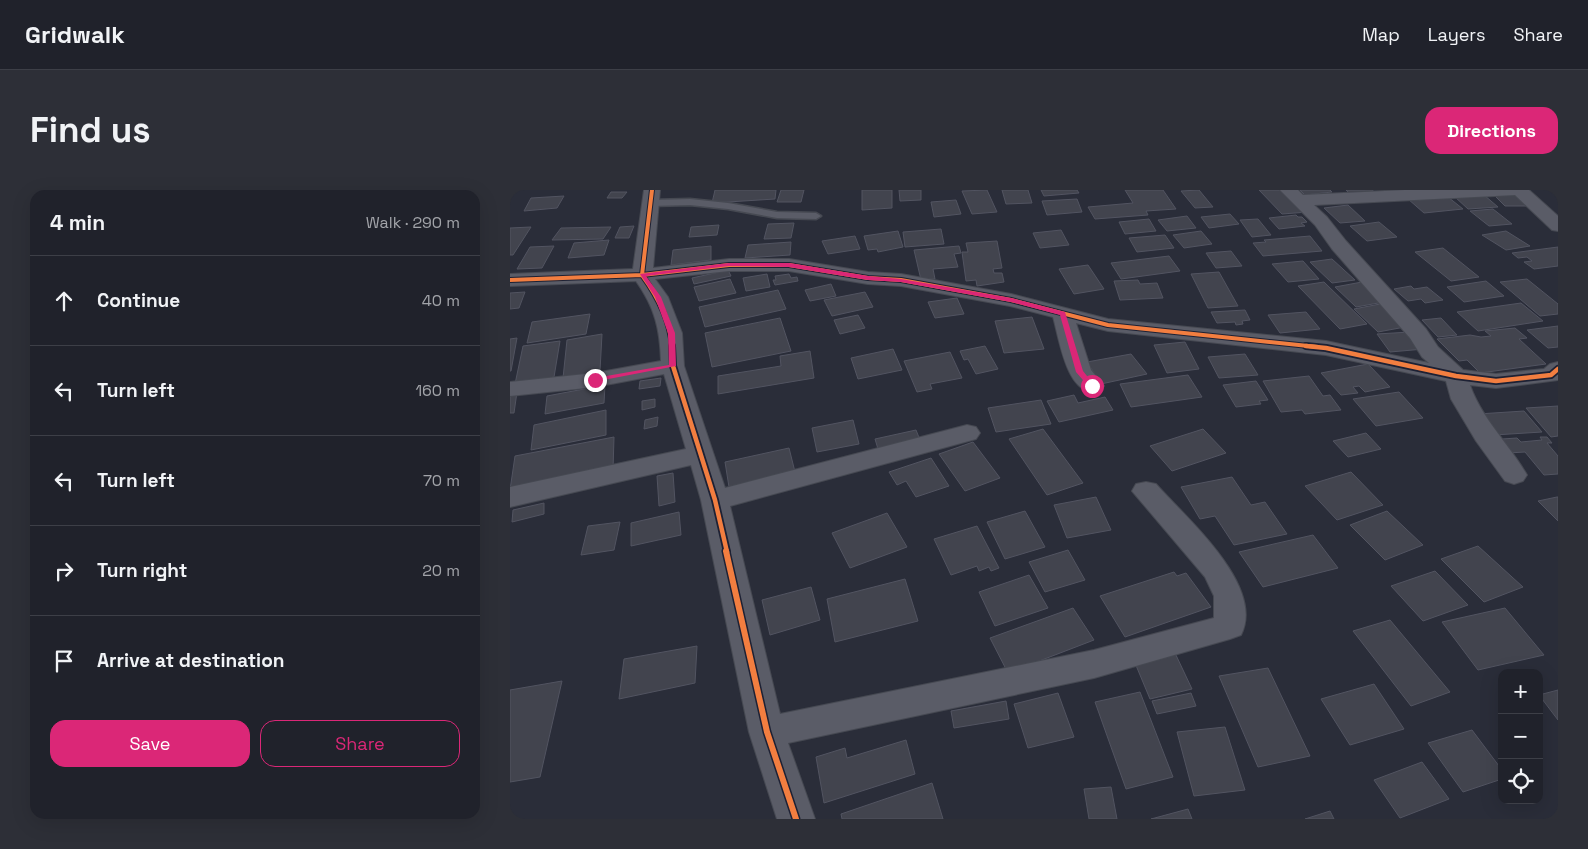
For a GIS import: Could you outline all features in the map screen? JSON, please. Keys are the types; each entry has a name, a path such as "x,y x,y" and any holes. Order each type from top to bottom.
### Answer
{"street":[{"path":"1294,195 1517,190 1558,226"},
{"path":"1294,195 1418,334 1430,352 1456,376 1463,399 1485,435 1514,475"},
{"path":"652,197 642,275 658,297 671,333 673,366 715,500 767,732 796,819"},
{"path":"510,280 642,275 729,265 789,265 868,278 901,280 1002,298 1108,325 1326,348 1456,376 1496,381 1550,376 1558,369"},
{"path":"1063,314 1080,372 1092,386"},
{"path":"510,389 595,380 673,366"},
{"path":"1529,377 1558,382"},
{"path":"715,500 967,433"},
{"path":"510,497 700,454"},
{"path":"767,732 1094,664 1230,626 1229,596 1217,571 1146,491"}],"lane":[{"path":"652,197 728,206 777,215 816,216"}],"building":[{"path":"715,190 776,190 775,199 712,203"},
{"path":"781,190 804,190 801,202 777,202"},
{"path":"862,190 892,190 892,208 862,210"},
{"path":"899,190 921,190 921,200 900,201"},
{"path":"987,190 997,212 972,214 962,191"},
{"path":"1002,190 1028,190 1032,203 1006,204"},
{"path":"1041,190 1077,190 1079,193 1044,196"},
{"path":"1125,190 1163,190 1176,209 1146,211 1148,215 1095,219 1088,207 1133,203"},
{"path":"1199,190 1213,207 1195,208 1181,191"},
{"path":"1259,190 1286,190 1308,212 1282,214"},
{"path":"1300,190 1330,190 1332,192 1305,195"},
{"path":"1346,190 1372,190 1376,193 1351,195"},
{"path":"611,192 627,192 622,198 607,198"},
{"path":"1484,195 1498,207 1468,209 1455,197"},
{"path":"1494,195 1521,195 1533,206 1505,206"},
{"path":"564,196 557,208 524,211 531,198"},
{"path":"1448,197 1463,209 1424,213 1408,199 1417,198 1419,200"},
{"path":"1077,199 1082,212 1047,215 1042,201"},
{"path":"956,200 961,214 934,217 931,202"},
{"path":"1348,205 1365,221 1340,223 1324,208"},
{"path":"1493,209 1512,224 1489,226 1470,211"},
{"path":"1230,214 1239,224 1209,228 1201,217"},
{"path":"1296,215 1302,217 1307,222 1301,223 1305,226 1279,229 1269,218"},
{"path":"1187,216 1196,228 1167,231 1158,220"},
{"path":"1149,219 1156,231 1125,234 1119,222"},
{"path":"1258,219 1271,235 1252,237 1240,220"},
{"path":"1379,222 1397,237 1367,241 1350,226"},
{"path":"794,223 791,238 764,239 768,224"},
{"path":"719,225 717,235 689,237 691,227"},
{"path":"634,226 629,238 615,238 620,227"},
{"path":"531,227 513,255 510,255 510,228"},
{"path":"611,227 603,239 552,240 561,228"},
{"path":"941,229 944,244 905,247 903,232"},
{"path":"1061,230 1069,245 1040,248 1033,233"},
{"path":"898,231 903,247 878,252 877,249 868,250 864,236"},
{"path":"1201,231 1212,244 1184,248 1173,235"},
{"path":"1506,231 1530,246 1506,250 1482,235"},
{"path":"1165,235 1174,248 1137,252 1129,238"},
{"path":"855,236 860,249 828,254 822,241"},
{"path":"1310,236 1322,251 1263,256 1253,243 1266,242 1264,240"},
{"path":"609,240 604,255 568,258 574,243"},
{"path":"997,241 1002,268 993,269 994,273 1002,273 1004,282 977,286 976,280 966,281 962,252 968,252 966,243"},
{"path":"791,242 790,255 745,258 748,245"},
{"path":"554,246 542,268 517,269 530,247"},
{"path":"711,246 711,260 671,265 673,250"},
{"path":"959,246 961,253 954,254 958,267 933,269 935,279 921,280 914,250"},
{"path":"1558,247 1558,266 1534,269 1524,262 1532,261 1527,257 1518,258 1512,253"},
{"path":"1443,248 1479,277 1451,281 1415,252"},
{"path":"1231,251 1242,266 1216,268 1206,253"},
{"path":"1169,256 1180,271 1121,279 1111,263"},
{"path":"1332,259 1355,280 1332,283 1310,262"},
{"path":"1303,261 1319,279 1288,282 1272,264"},
{"path":"1088,265 1104,289 1074,294 1059,269"},
{"path":"728,270 731,276 694,284 692,278"},
{"path":"1219,272 1238,306 1208,308 1191,274"},
{"path":"767,274 770,287 746,291 743,278"},
{"path":"789,274 791,278 797,277 798,281 775,285 773,280 776,280 775,276"},
{"path":"730,279 736,293 699,301 694,287"},
{"path":"1527,279 1558,304 1558,314 1540,316 1500,282"},
{"path":"1138,280 1140,284 1157,283 1163,298 1120,300 1114,281"},
{"path":"1486,281 1504,296 1464,302 1447,287"},
{"path":"1324,282 1367,324 1340,329 1298,286"},
{"path":"1362,282 1384,302 1356,307 1335,287"},
{"path":"831,284 836,296 810,301 805,290"},
{"path":"1411,286 1414,289 1427,287 1443,300 1425,303 1421,299 1408,301 1394,289"},
{"path":"778,290 786,309 705,327 699,307"},
{"path":"525,292 519,308 510,309 510,293"},
{"path":"865,292 873,307 832,316 824,300"},
{"path":"957,298 964,314 935,318 928,302"},
{"path":"1521,303 1543,321 1478,331 1457,312"},
{"path":"1380,304 1405,327 1378,332 1354,309"},
{"path":"1245,310 1250,320 1242,321 1243,324 1236,325 1235,322 1217,323 1211,312"},
{"path":"1306,312 1320,329 1280,333 1268,315"},
{"path":"590,314 586,334 527,343 532,322"},
{"path":"858,315 865,328 840,334 834,320"},
{"path":"1032,317 1044,349 1004,353 995,321"},
{"path":"780,318 791,351 712,367 705,333"},
{"path":"1441,318 1457,335 1438,337 1422,320"},
{"path":"1558,326 1558,347 1548,348 1527,330"},
{"path":"1515,328 1527,338 1519,339 1546,364 1480,373 1467,360 1459,361 1437,339 1470,335 1491,336 1485,331"},
{"path":"1410,332 1424,349 1390,352 1377,334"},
{"path":"602,334 600,371 563,378 567,340"},
{"path":"517,338 511,371 510,371 510,339"},
{"path":"560,341 554,377 515,384 523,346"},
{"path":"1185,342 1199,369 1167,373 1154,345"},
{"path":"985,346 998,369 976,374 968,359 964,360 960,351"},
{"path":"893,349 902,370 858,379 851,358"},
{"path":"810,351 814,378 718,394 718,376 781,366 780,356"},
{"path":"950,352 962,378 930,384 932,389 917,392 904,361"},
{"path":"1131,354 1147,374 1101,384 1087,362"},
{"path":"1245,354 1258,375 1219,378 1208,357"},
{"path":"1368,364 1390,387 1365,392 1359,386 1353,387 1358,393 1341,395 1321,373"},
{"path":"1188,375 1202,397 1131,407 1120,384"},
{"path":"1309,376 1323,396 1330,395 1341,410 1305,414 1302,410 1281,412 1263,381"},
{"path":"661,378 660,386 639,389 640,381"},
{"path":"1256,381 1268,400 1259,401 1261,404 1236,407 1223,385"},
{"path":"605,385 604,403 545,414 547,396"},
{"path":"517,392 514,413 510,413 510,394"},
{"path":"1399,392 1423,418 1376,426 1353,399"},
{"path":"1074,395 1078,403 1105,397 1113,410 1059,422 1047,401"},
{"path":"655,399 655,407 642,410 642,401"},
{"path":"1041,400 1051,424 996,432 988,408"},
{"path":"1558,406 1558,436 1551,437 1526,408"},
{"path":"606,410 606,435 531,450 534,425"},
{"path":"1524,411 1542,432 1494,435 1478,414"},
{"path":"658,417 657,426 644,429 645,420"},
{"path":"853,420 859,444 817,452 812,428"},
{"path":"1043,429 1083,483 1047,495 1009,439"},
{"path":"1203,429 1226,453 1172,471 1150,446"},
{"path":"916,430 920,440 878,449 875,439"},
{"path":"1366,433 1381,449 1348,457 1333,441"},
{"path":"614,437 613,470 510,490 515,456"},
{"path":"1540,437 1547,437 1552,443 1547,443 1558,456 1558,474 1544,475 1525,452 1508,453 1502,439 1517,438 1521,442 1542,440"},
{"path":"973,442 1000,478 965,491 939,454"},
{"path":"789,448 795,472 729,487 725,462"},
{"path":"931,458 949,486 916,497 906,481 897,485 889,472"},
{"path":"1351,472 1383,505 1337,520 1305,486"},
{"path":"673,473 675,502 659,506 657,476"},
{"path":"1232,477 1251,505 1265,502 1287,534 1234,545 1215,516 1200,519 1181,487"},
{"path":"1096,497 1111,530 1067,538 1054,505"},
{"path":"1558,497 1558,521 1538,501"},
{"path":"544,503 544,514 512,522 513,510"},
{"path":"1025,511 1045,547 1005,559 987,522"},
{"path":"1387,511 1423,545 1385,560 1350,525"},
{"path":"679,512 681,535 631,546 631,523"},
{"path":"887,513 907,547 850,568 832,533"},
{"path":"620,522 614,550 581,555 588,526"},
{"path":"977,526 999,568 991,571 989,567 979,571 977,566 951,575 934,539"},
{"path":"1313,535 1338,568 1263,587 1239,552"},
{"path":"1478,546 1523,587 1484,602 1441,559"},
{"path":"1068,550 1085,580 1045,592 1029,562"},
{"path":"1435,571 1468,605 1423,621 1391,586"},
{"path":"1174,572 1177,576 1186,573 1211,607 1125,637 1100,596"},
{"path":"1029,575 1048,608 995,626 979,592"},
{"path":"905,579 918,621 835,642 827,599"},
{"path":"811,587 820,620 770,635 762,600"},
{"path":"1073,608 1094,640 1008,673 990,638"},
{"path":"1505,608 1544,655 1478,670 1442,622"},
{"path":"1390,620 1450,692 1411,706 1353,631"},
{"path":"697,646 695,683 619,699 624,659"},
{"path":"1175,653 1192,689 1150,699 1135,663"},
{"path":"1268,668 1310,756 1258,767 1219,676"},
{"path":"562,681 540,777 510,782 510,690"},
{"path":"1374,684 1404,729 1350,745 1321,699"},
{"path":"1558,690 1558,720 1543,700 1543,694"},
{"path":"1140,692 1173,777 1126,789 1095,702"},
{"path":"1058,693 1074,737 1028,748 1014,704"},
{"path":"1191,693 1196,706 1157,714 1152,701"},
{"path":"1006,701 1009,719 954,728 951,711"},
{"path":"1225,727 1245,790 1194,796 1177,732"},
{"path":"1472,730 1498,765 1498,780 1463,792 1428,743"},
{"path":"906,740 915,774 824,803 816,757 845,748 847,758"},
{"path":"1422,762 1449,799 1400,818 1374,780"},
{"path":"932,783 943,819 842,819 841,814"},
{"path":"1111,787 1117,819 1089,819 1084,789"},
{"path":"1188,809 1192,819 1151,819"},
{"path":"1330,811 1334,819 1305,819"}],"cycle path":[{"path":"652,190 642,275 658,297 671,333 673,366 715,500 767,732 796,819"},
{"path":"510,280 642,275 729,265 789,265 868,278 901,280 1011,300 1108,325 1326,348 1456,376 1496,381 1551,375 1558,369"}],"route":[{"path":"595,380 673,366 671,333 658,297 642,275 729,265 789,265 842,272 868,278 901,280 1011,300 1063,314 1080,372 1092,386"}]}
